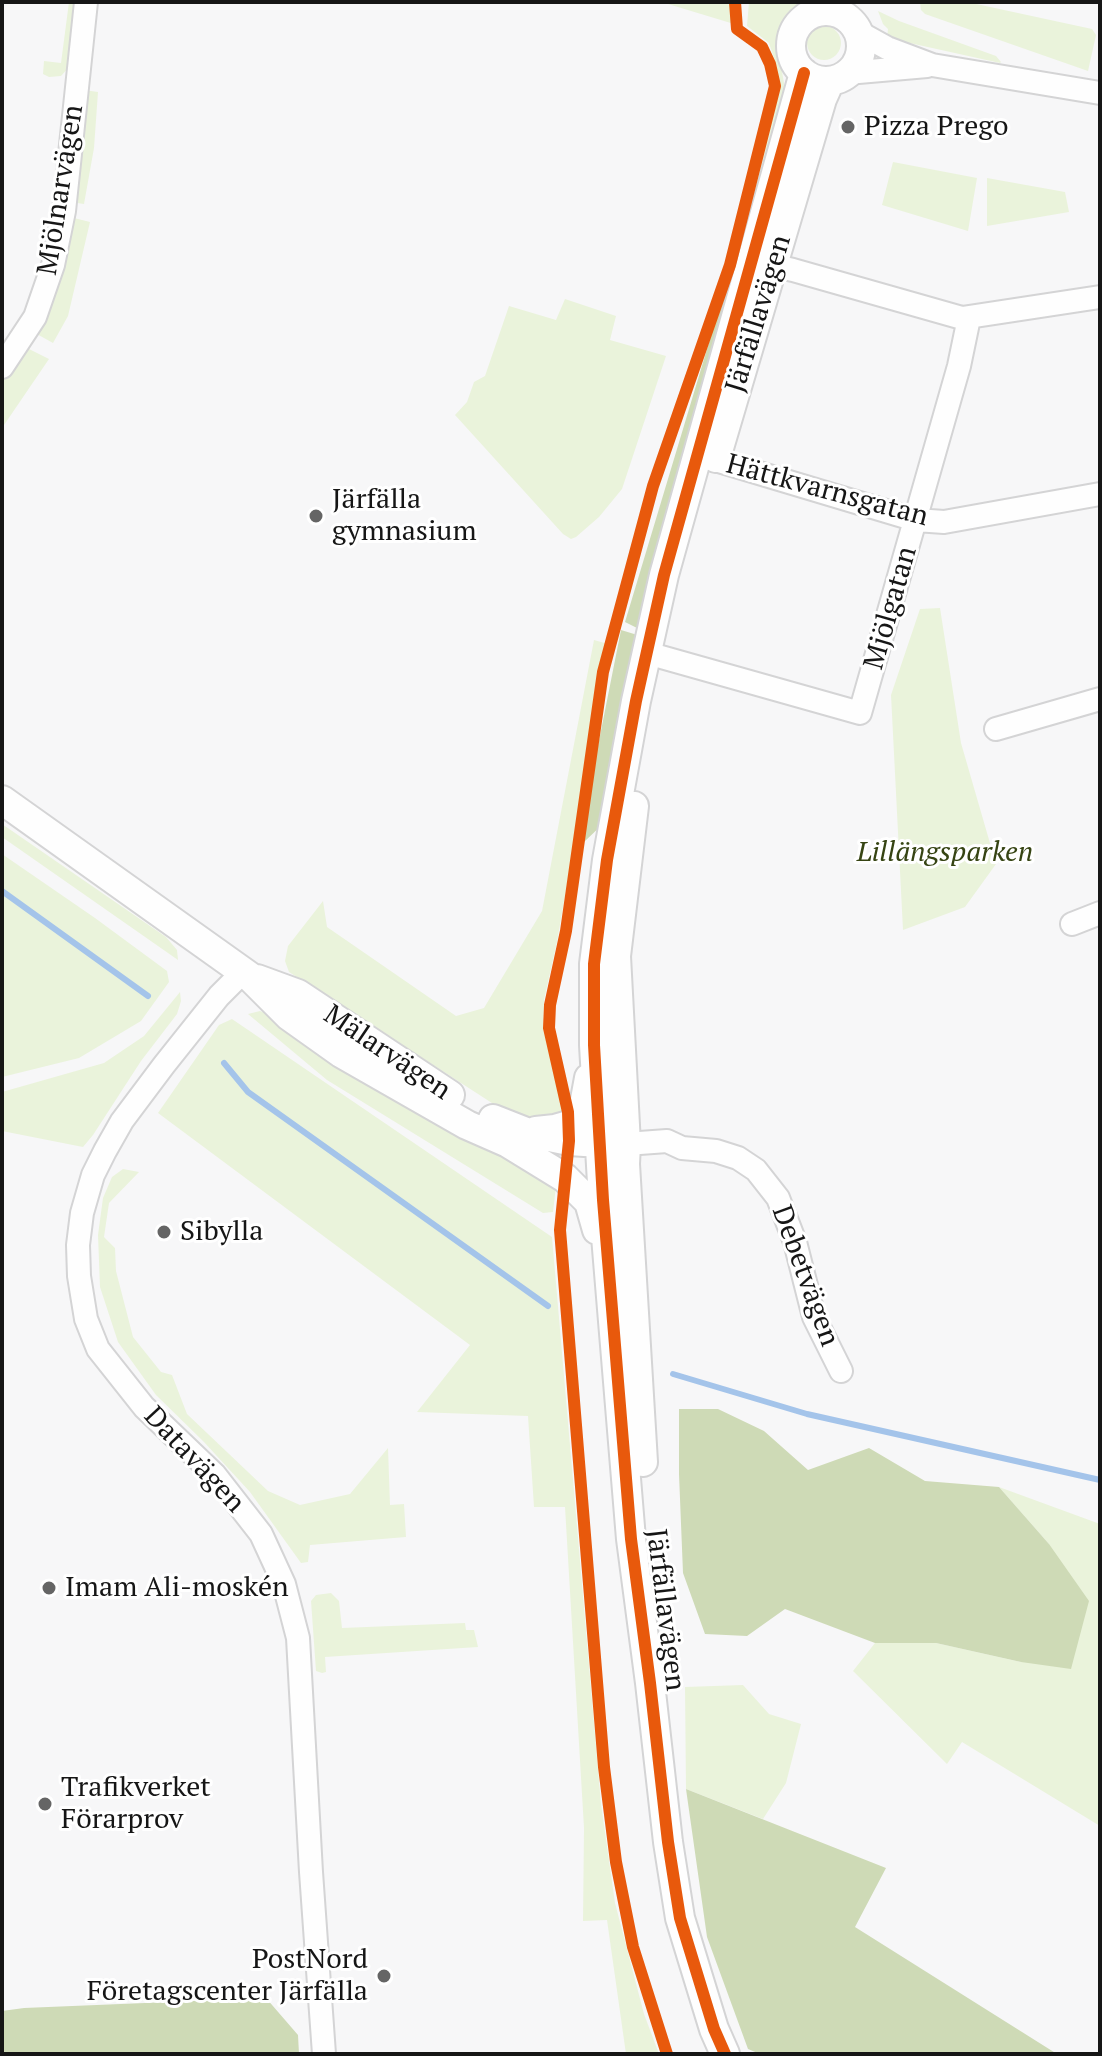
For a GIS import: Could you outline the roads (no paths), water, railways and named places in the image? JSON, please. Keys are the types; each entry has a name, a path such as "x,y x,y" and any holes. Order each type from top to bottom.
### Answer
{"street":[{"name":"Mjölnarvägen","path":"2,367 35,317 53,265 64,211 86,2"},
{"path":"932,65 827,76 798,67 792,56 792,37 804,18 841,13 887,48 932,65 1100,93"},
{"path":"827,76 855,65 859,57 861,44 841,13"},
{"name":"Järfällavägen","path":"650,1683 648,1538 613,1154 594,1045 594,964 605,874 636,701 681,576 706,458 763,264 822,99 827,76"},
{"path":"763,264 962,318 1100,297"},
{"name":"Mjölgatan","path":"654,655 860,713 959,366 969,318"},
{"name":"Hättkvarnsgatan","path":"706,458 916,520 944,522 1100,494"},
{"name":"Järfällavägen","path":"654,655 616,956 609,1269 631,1539 668,1842 680,1918 714,2029 725,2054"},
{"path":"996,729 1100,699"},
{"name":"Mälarvägen","path":"2,800 246,974 289,1016 341,1053 467,1125 517,1138"},
{"path":"1072,924 1100,913"},
{"name":"Datavägen","path":"246,974 219,996 164,1065 122,1121 105,1151 93,1175 82,1213 78,1245 79,1276 86,1319 98,1349 144,1407 215,1475 261,1534 284,1584 298,1638 324,2054"},
{"path":"517,1138 569,1125 579,1115 584,1105 594,1045"},
{"path":"517,1138 567,1160 613,1154"},
{"name":"Järfällavägen","path":"517,1138 589,1202 609,1269"},
{"name":"Debetvägen","path":"613,1154 682,1148 716,1151 738,1158 756,1170 778,1198 795,1242 814,1317 841,1371"}],"waterway":[{"path":"2,891 148,996"},
{"path":"224,1063 248,1092 548,1306"},
{"path":"673,1374 807,1414 1100,1480"}],"place":[{"name":"Pizza Prego","path":"848,127"},
{"name":"Järfälla gymnasium","path":"316,516"},
{"name":"Sibylla","path":"164,1232"},
{"name":"Imam Ali-moskén","path":"49,1588"},
{"name":"Trafikverket Förarprov","path":"45,1804"},
{"name":"PostNord Företagscenter Järfälla","path":"384,1976"}],"park label":[{"name":"Lillängsparken","path":"945,853"}]}
